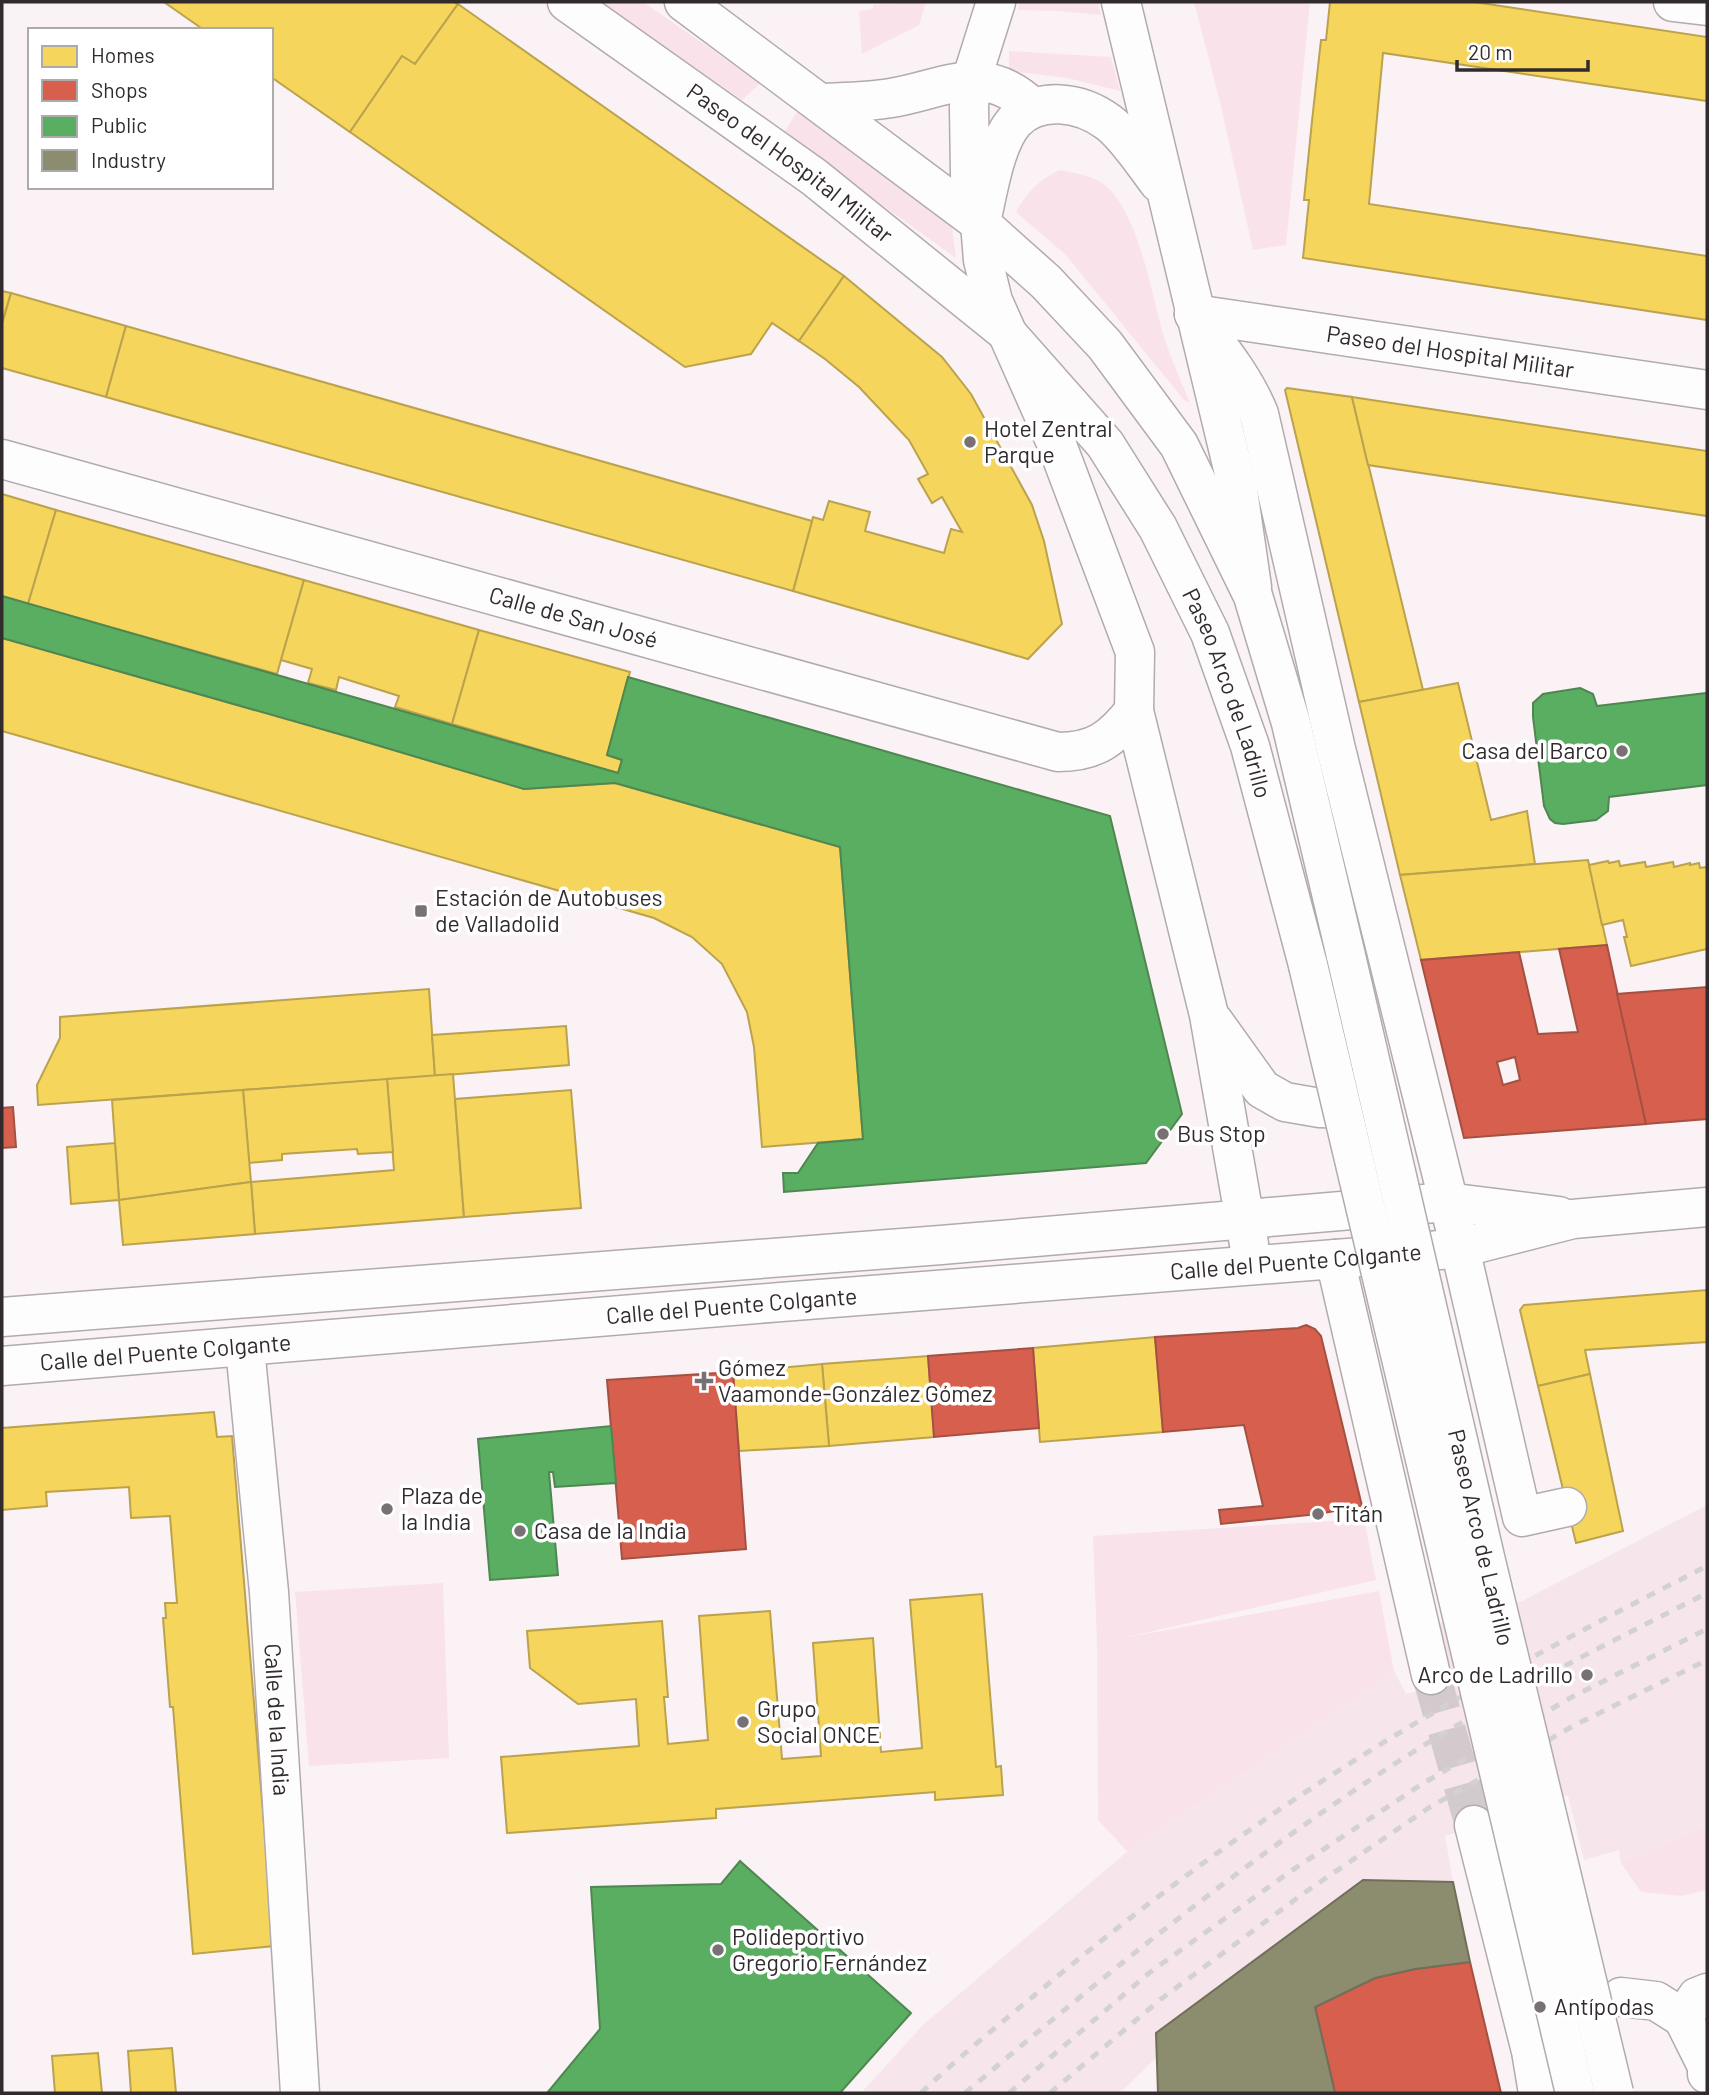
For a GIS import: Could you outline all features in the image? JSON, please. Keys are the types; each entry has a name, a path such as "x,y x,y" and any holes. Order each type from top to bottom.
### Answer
{"street":[{"name":"Paseo del Hospital Militar","path":"567,2 814,177 1005,331"},
{"path":"684,2 980,223"},
{"name":"Paseo Arco de Ladrillo","path":"996,2 971,80 969,164 980,223 983,260 1005,331 1057,445 1135,652 1134,712 1209,1014 1253,1267"},
{"name":"Paseo Arco de Ladrillo","path":"1121,2 1238,490 1253,596 1291,723 1479,1531 1614,2093"},
{"path":"1672,2 1707,6"},
{"path":"821,103 866,102 892,98 950,82 971,80 991,84 1021,97 1032,107"},
{"name":"Paseo Arco de Ladrillo","path":"980,223 1003,144 1013,123 1032,107 1051,104 1070,106 1109,122 1167,193"},
{"name":"Paseo Arco de Ladrillo","path":"980,223 1046,282 1105,345 1179,445 1253,596"},
{"name":"Paseo del Hospital Militar","path":"1194,314 1707,390"},
{"name":"Paseo Arco de Ladrillo","path":"1194,314 1242,381 1259,414 1336,749 1460,1248 1522,1517 1567,1507"},
{"name":"Paseo Arco de Ladrillo","path":"1005,331 1105,444 1158,528 1210,633 1250,746 1308,965 1575,2093"},
{"name":"Calle de San José","path":"2,459 1058,752 1073,752 1100,745 1134,712"},
{"name":"Paseo Arco de Ladrillo","path":"1209,1014 1262,1089 1284,1102 1350,1109 1377,1105 1394,1094 1412,1061"},
{"name":"Calle del Puente Colgante","path":"2,1317 1447,1202 1518,1209 1573,1219"},
{"path":"1573,1219 1707,1207"},
{"name":"Calle del Puente Colgante","path":"2,1366 781,1302 1253,1267 1460,1248 1573,1219"},
{"path":"1335,1259 1431,1675"},
{"name":"Calle de la India","path":"244,1348 269,1592 300,2093"},
{"path":"1474,1825 1531,2051 1538,2093"},
{"path":"1621,1997 1695,2005 1707,2074"}],"shaded area":[{"path":"598,2 643,2 760,83 742,100"},
{"path":"926,2 919,25 862,54 859,11 873,9 873,5"},
{"path":"1020,2 1098,2 1101,15 1018,10"},
{"path":"1194,2 1310,2 1286,245 1253,250 1220,102"},
{"path":"1009,51 1111,57 1120,91 1067,78 1009,71"},
{"path":"797,112 951,220 956,258 783,134"},
{"path":"1060,170 1098,180 1115,195 1125,212 1142,254 1167,345 1190,403 1184,400 1066,255 1016,212 1035,187"},
{"path":"1707,1505 1707,1825 1621,1863 1619,1850 1584,1860 1568,1795 1445,1836 1453,1882 1363,1880 1156,2033 1157,2057 1120,2093 861,2093 924,2024 1299,1706 1394,1671 1406,1694 1451,1682 1438,1624 1522,1601"},
{"path":"1364,1519 1376,1580 1123,1638 1379,1591 1394,1671 1127,1851 1098,1820 1097,1643 1093,1536"},
{"path":"443,1583 449,1758 309,1766 295,1592"},
{"path":"1707,1825 1707,1890 1681,1896 1641,1892 1621,1863"}],"building: Homes":[{"path":"164,2 458,4 415,64 402,56 350,132 273,78 273,28 201,28"},
{"path":"1330,2 1474,2 1707,37 1707,101 1383,53 1369,204 1707,256 1707,320 1303,258 1309,200 1304,200 1312,121 1321,40 1326,40"},
{"path":"458,4 844,276 799,341 772,323 751,354 685,367 350,132 402,56 415,64"},
{"path":"844,276 942,357 971,394 1032,505 1044,541 1062,624 1028,659 793,591 813,517 823,520 829,501 870,512 865,531 944,553 951,529 962,532 942,497 932,503 918,479 928,474 909,440 859,387 799,341"},
{"path":"2,291 11,293 2,324"},
{"path":"11,293 126,326 106,397 2,368 2,324"},
{"path":"126,326 812,521 793,591 106,397"},
{"path":"1287,388 1352,397 1423,690 1359,702 1285,390"},
{"path":"1352,397 1707,451 1707,516 1368,465"},
{"path":"2,494 56,510 28,604 2,596"},
{"path":"56,510 304,580 277,674 28,604"},
{"path":"304,580 479,630 452,724 395,707 399,696 339,677 336,690 308,683 312,669 281,660"},
{"path":"479,630 630,672 607,755 622,760 618,773 452,724"},
{"path":"2,638 524,789 615,783 840,847 863,1139 762,1147 754,1047 747,1012 722,964 692,937 654,918 2,731"},
{"path":"1458,683 1491,820 1527,811 1535,864 1400,875 1359,702"},
{"path":"1588,860 1607,945 1421,960 1400,875"},
{"path":"1619,861 1620,866 1645,862 1646,867 1673,862 1674,867 1699,863 1700,868 1707,867 1707,949 1631,966 1623,920 1602,925 1589,865"},
{"path":"429,989 435,1076 38,1105 37,1085 60,1038 60,1017"},
{"path":"566,1026 569,1065 435,1076 432,1035"},
{"path":"453,1074 464,1217 255,1234 251,1182 394,1170 387,1079"},
{"path":"387,1079 393,1152 358,1154 357,1149 282,1154 282,1160 249,1163 243,1090"},
{"path":"243,1090 251,1182 119,1200 112,1100"},
{"path":"571,1090 581,1208 464,1217 455,1099"},
{"path":"115,1143 119,1200 71,1204 67,1147"},
{"path":"251,1182 255,1234 123,1245 119,1200"},
{"path":"1707,1290 1707,1342 1585,1350 1590,1374 1538,1386 1520,1310 1524,1305"},
{"path":"1155,1337 1163,1432 1040,1442 1033,1348"},
{"path":"928,1356 934,1437 829,1446 822,1364"},
{"path":"822,1364 829,1446 739,1451 733,1372"},
{"path":"1590,1374 1623,1531 1576,1543 1538,1386"},
{"path":"214,1412 217,1437 232,1436 274,1946 193,1954 163,1618 166,1618 165,1603 177,1603 170,1516 131,1518 129,1487 46,1492 47,1506 2,1510 2,1428"},
{"name":"Grupo Social ONCE","path":"982,1594 996,1767 1001,1766 1003,1795 935,1800 935,1792 716,1809 716,1818 507,1833 501,1757 639,1746 636,1699 578,1704 530,1668 527,1631 662,1621 668,1697 664,1697 668,1744 708,1740 699,1616 770,1611 782,1759 821,1756 813,1643 873,1638 881,1752 922,1748 910,1600"},
{"path":"172,2048 176,2093 131,2093 128,2051"},
{"path":"98,2053 102,2093 55,2093 52,2056"}],"building: Shops":[{"path":"1607,945 1646,1124 1464,1138 1421,960 1519,952 1538,1034 1578,1032 1559,949","holes":["1515,1057 1520,1080 1503,1085 1497,1062"]},
{"path":"1707,987 1707,1119 1646,1124 1617,994"},
{"path":"13,1107 16,1147 2,1148 2,1108"},
{"path":"1306,1325 1321,1336 1362,1506 1318,1514 1221,1524 1219,1510 1263,1506 1244,1425 1163,1432 1155,1337 1298,1328"},
{"path":"1033,1348 1039,1428 934,1437 928,1356"},
{"path":"733,1372 746,1549 622,1559 607,1380"},
{"path":"1470,1962 1501,2093 1335,2093 1315,2007 1375,1978 1415,1969"}],"building: Public":[{"path":"2,596 618,773 622,760 607,755 628,677 1110,816 1182,1114 1146,1163 784,1192 783,1173 798,1173 818,1143 863,1139 840,847 615,783 524,789 2,638"},
{"name":"Casa del Barco","path":"1580,688 1593,694 1597,706 1707,693 1707,785 1609,797 1608,811 1596,820 1555,823 1544,806 1533,703 1543,694"},
{"name":"Casa de la India","path":"611,1426 616,1483 555,1487 553,1472 549,1472 558,1575 490,1580 478,1439"},
{"name":"Polideportivo Gregorio Fernández","path":"740,1861 911,2013 840,2093 547,2093 600,2029 591,1887 721,1884"}],"building: Industry":[{"path":"1363,1880 1453,1882 1470,1962 1415,1969 1375,1978 1315,2007 1335,2093 1158,2093 1156,2033"}],"tunnel":[{"path":"1431,1675 1474,1825"}],"railway":[{"path":"921,2093 996,2027 1129,1919 1218,1852 1310,1789 1479,1687 1707,1566"},
{"path":"965,2093 1072,2003 1182,1916 1351,1792 1482,1711 1707,1593"},
{"path":"1009,2093 1149,1973 1291,1871 1422,1784 1572,1697 1707,1629"},
{"path":"1050,2093 1161,1999 1304,1893 1430,1807 1575,1725 1707,1660"}],"place":[{"name":"Hotel Zentral Parque","path":"970,442"},
{"name":"Casa del Barco","path":"1622,751"},
{"name":"Estación de Autobuses de Valladolid","path":"421,911"},
{"name":"Bus Stop","path":"1163,1134"},
{"name":"Gómez Vaamonde-González Gómez","path":"704,1381"},
{"name":"Plaza de la India","path":"387,1509"},
{"name":"Titán","path":"1318,1514"},
{"name":"Casa de la India","path":"520,1531"},
{"name":"Arco de Ladrillo","path":"1587,1675"},
{"name":"Grupo Social ONCE","path":"743,1722"},
{"name":"Polideportivo Gregorio Fernández","path":"718,1950"},
{"name":"Antípodas","path":"1540,2007"}]}
